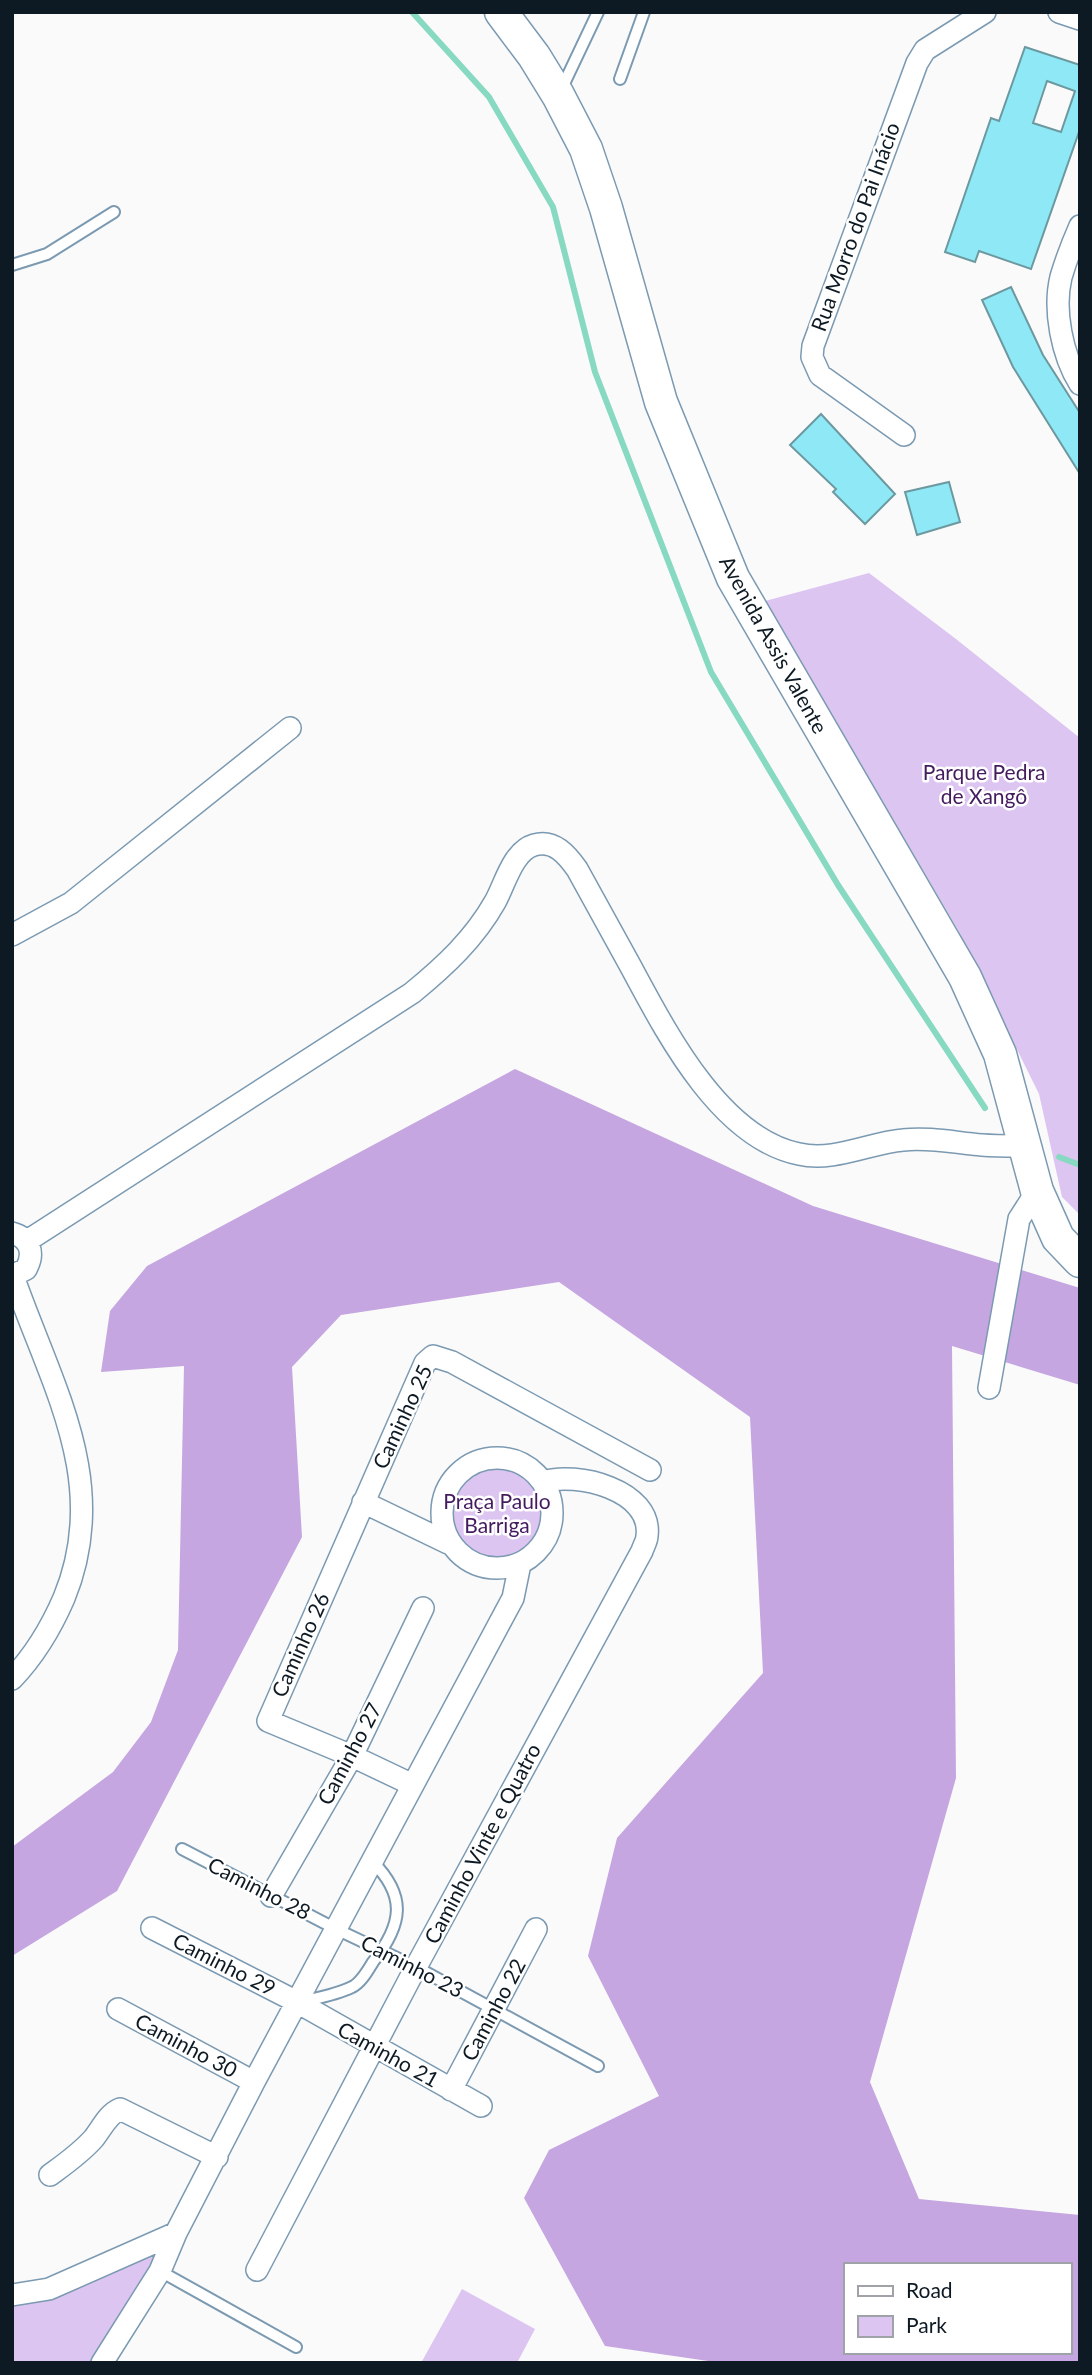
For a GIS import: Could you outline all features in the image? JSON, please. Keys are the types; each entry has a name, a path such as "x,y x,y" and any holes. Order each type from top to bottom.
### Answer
{"main road":[{"name":"Avenida Assis Valente","path":"501,12 534,56 586,149 606,208 661,402 733,578 965,977 1000,1054 1037,1191 1058,1238 1080,1261"}],"street":[{"name":"Rua Morro do Pai Inácio","path":"904,435 820,375 812,357 813,346 917,62 925,50 985,12"},
{"path":"1059,12 1080,19"},
{"path":"1080,226 1060,279 1058,313 1064,344 1080,384"},
{"path":"12,935 71,903 290,728"},
{"path":"12,1679 27,1663 53,1623 73,1575 82,1534 83,1491 76,1450 66,1415 13,1276 26,1269 30,1262 30,1248 20,1237 412,993 462,949 491,909 522,852 535,845 555,845 567,855 663,1027 693,1072 732,1117 753,1135 799,1154 824,1156 904,1139 1025,1146"},
{"path":"989,1388 1019,1219 1037,1191"},
{"name":"Caminho 25","path":"363,1502 419,1375 425,1363 433,1356 472,1372 650,1470"},
{"path":"363,1502 448,1543 473,1563 488,1568 505,1568 520,1564 536,1553 547,1537 553,1519 551,1500 543,1482 536,1473 517,1461 495,1458 473,1463 455,1477 444,1497 442,1519 448,1543"},
{"name":"Caminho Vinte e Quatro","path":"257,2270 416,1967 642,1552 647,1536 646,1521 627,1497 611,1488 575,1478 557,1478 543,1482"},
{"name":"Caminho 26","path":"363,1502 268,1720 413,1785"},
{"path":"102,2363 160,2271 176,2233 254,2082 513,1598 520,1564"},
{"name":"Caminho 27","path":"271,1896 352,1756 423,1608"},
{"name":"Caminho 29","path":"152,1928 297,2002"},
{"name":"Caminho 22","path":"451,2090 536,1929"},
{"name":"Caminho 21","path":"297,2002 374,2048 481,2106"},
{"name":"Caminho 30","path":"118,2009 254,2082"},
{"path":"50,2175 78,2155 113,2112 120,2109 216,2157"},
{"path":"12,2295 49,2289 176,2233"}],"lane":[{"path":"558,95 598,12"},
{"path":"620,79 645,12"},
{"path":"12,265 47,254 114,212"},
{"name":"Caminho 28","path":"182,1849 336,1929"},
{"path":"297,2002 327,1996 355,1986 382,1950 399,1912 394,1890 386,1874 373,1861"},
{"name":"Caminho 23","path":"336,1929 416,1967 598,2066"},
{"path":"160,2271 296,2347"}],"green space":[{"name":"Parque Pedra de Xangô","path":"869,573 1080,738 1080,1215 1062,1197 1039,1094 958,930 765,601"},
{"name":"Praça Paulo Barriga","path":"488,1469 506,1469 522,1476 534,1488 541,1504 541,1522 534,1538 522,1550 506,1557 488,1557 472,1550 460,1538 453,1522 453,1504 460,1488 472,1476"},
{"path":"149,2250 155,2256 91,2363 12,2363 12,2305 94,2282"},
{"path":"462,2289 535,2329 517,2363 421,2363"}],"shaded area":[{"path":"515,1069 813,1206 1080,1288 1080,1385 952,1346 956,1778 870,2082 919,2199 1080,2215 1080,2363 722,2363 605,2346 524,2198 549,2150 659,2096 588,1956 617,1838 763,1673 750,1417 559,1282 341,1315 292,1367 302,1537 117,1891 12,1956 12,1847 113,1772 151,1722 178,1650 184,1366 101,1372 110,1311 147,1266"}],"building":[{"path":"1025,47 1080,65 1080,129 1031,269 979,251 975,262 945,252 991,118 999,121","holes":["1047,81 1075,91 1061,132 1033,123"]},
{"path":"1011,287 1043,355 1080,413 1080,474 1013,367 982,300"},
{"path":"821,414 895,494 865,524 833,492 836,489 790,445"},
{"path":"949,482 960,522 917,535 905,492"}],"waterway":[{"path":"412,12 489,97 553,207 595,372 711,672 838,885 985,1108"},
{"path":"1059,1157 1080,1165"}]}
